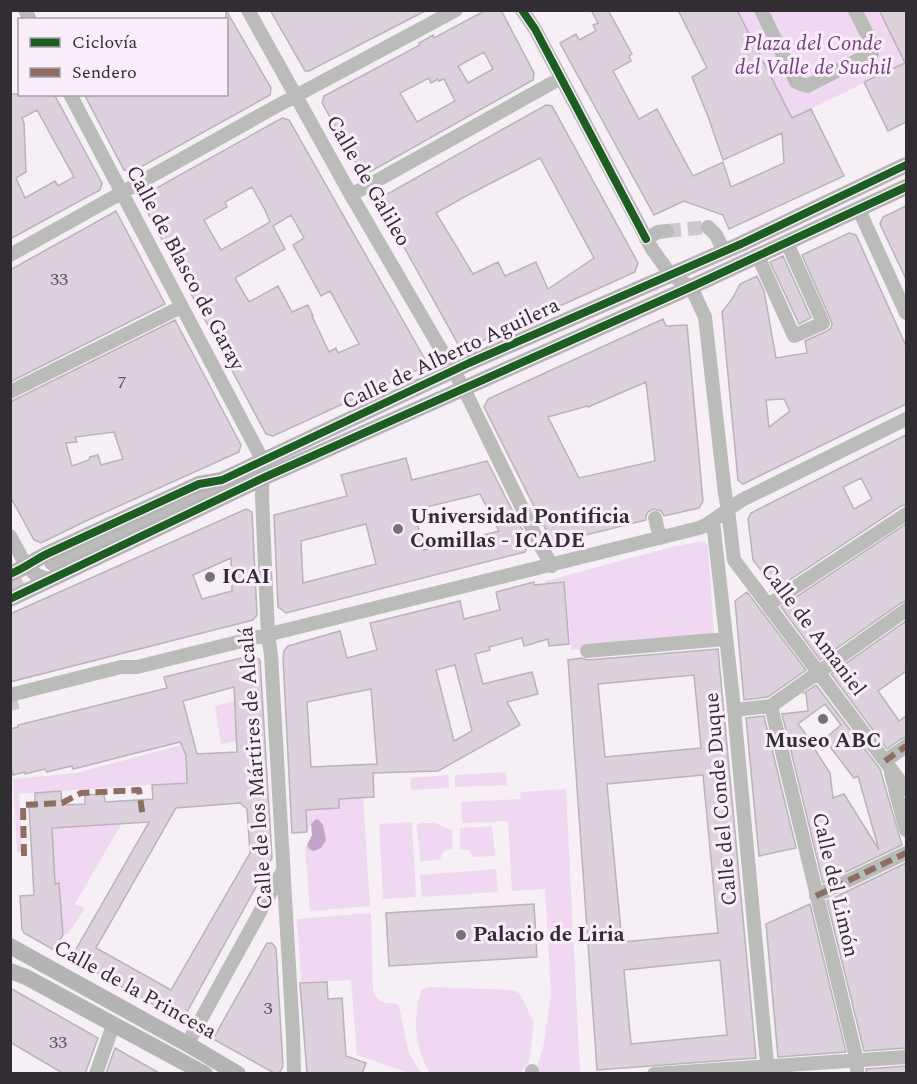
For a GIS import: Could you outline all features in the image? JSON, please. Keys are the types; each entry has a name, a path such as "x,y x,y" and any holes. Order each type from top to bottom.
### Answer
{"main road":[{"name":"Calle de Alberto Aguilera","path":"10,576 27,567 42,555 199,484 222,480 469,363 741,244 906,165"},
{"name":"Calle de Alberto Aguilera","path":"10,599 264,478 692,287 906,187"},
{"name":"Calle de la Princesa","path":"10,946 189,1045 230,1071"},
{"name":"Calle de la Princesa","path":"10,971 26,977 205,1074"}],"street":[{"name":"Calle de Galileo","path":"248,10 351,195 464,389 552,566"},
{"path":"10,255 456,10"},
{"path":"522,10 535,29 646,239 671,275 692,287 705,317 728,510"},
{"path":"761,10 796,82 807,86 872,53 871,42 855,10"},
{"path":"351,195 561,78"},
{"name":"Calle de Blasco de Garay","path":"71,96 263,461"},
{"path":"859,210 906,313"},
{"path":"708,227 716,235 724,250"},
{"path":"646,239 658,232 667,231"},
{"path":"758,256 794,336 823,323 787,243"},
{"path":"10,392 181,307"},
{"path":"14,698 121,667 138,667 699,528 802,462 906,419"},
{"name":"Calle de los Mártires de Alcalá","path":"263,461 262,497 268,635 293,1023 294,1074"},
{"name":"Calle de Alberto Aguilera","path":"51,563 167,511 212,489 222,480"},
{"name":"Calle de Amaniel","path":"728,510 734,560 906,789"},
{"path":"768,605 906,514"},
{"path":"655,518 660,538"},
{"name":"Calle del Conde Duque","path":"713,520 734,710 767,1070"},
{"path":"10,536 27,567 37,575 51,580"},
{"path":"719,573 730,567 739,567"},
{"path":"734,710 771,706 906,610"},
{"path":"587,651 725,639"},
{"name":"Calle del Limón","path":"771,706 857,1067"},
{"path":"887,763 906,746"},
{"name":"Calle de Amaniel","path":"887,763 906,830"},
{"path":"816,896 906,854"},
{"path":"189,1045 189,1041 283,870"},
{"path":"96,1074 113,1025"},
{"path":"654,1074 857,1067 906,1057"}],"green space":[{"name":"Plaza del Conde del Valle de Suchil","path":"737,11 879,11 905,63 792,118"},
{"path":"703,541 708,545 714,632 717,638 571,650 564,582 546,584 545,581"},
{"path":"234,701 236,741 221,744 215,706"},
{"path":"181,745 186,755 187,782 19,794 22,852 17,852 13,779 76,773"},
{"path":"506,772 507,785 455,787 455,775"},
{"path":"448,775 449,788 411,790 410,778"},
{"path":"566,789 580,1073 535,1073 543,1048 551,995 545,889 512,891 508,821 462,823 461,802 521,799 520,792"},
{"path":"363,797 370,906 310,911 305,846 307,847 323,830 323,825 319,820 311,824 307,832 306,810 339,808 339,799"},
{"path":"412,822 416,897 383,899 379,824"},
{"path":"122,823 75,904 85,908 68,934 63,935 59,884 55,884 52,828"},
{"path":"435,823 452,830 453,849 442,853 440,860 420,861 417,825"},
{"path":"492,826 495,856 473,857 468,850 460,849 460,828"},
{"path":"496,869 498,892 422,897 420,875"},
{"path":"371,913 373,990 382,1001 397,1003 399,1006 409,1053 421,1073 409,1073 357,1055 351,980 301,983 297,919"},
{"path":"428,987 514,990 520,994 534,1023 529,1062 520,1073 430,1073 421,1053 416,1033 421,990"}],"shaded area":[{"path":"316,819 323,825 326,840 321,848 314,851 307,845 312,835 311,824"}],"building":[{"path":"226,10 271,88 270,95 132,172 124,170 85,96 228,96 228,18 226,18"},
{"path":"270,10 427,10 305,71"},
{"path":"486,10 501,10 534,73 533,80 368,173 361,172 322,103 324,96 420,45 419,43 433,35 434,38","holes":["484,52 493,69 468,83 458,66","429,78 431,83 444,79 455,101 417,122 400,93"]},
{"path":"591,10 608,10 632,54 629,56 631,61 613,71 639,119 657,109 693,176 723,162 731,187 784,163 782,133 723,160 692,77 707,68 678,10 737,10 792,118 811,109 844,176 729,229 723,215 684,201 654,215 560,43 576,34 579,40 596,31 593,25 598,23"},
{"path":"879,10 906,10 906,122 888,131 864,82 905,63"},
{"path":"10,94 55,96 102,183 100,190 10,239","holes":["37,110 74,177 58,186 55,181 25,198 16,178 26,172 22,118"]},
{"path":"546,105 552,106 638,263 635,272 469,347 458,344 380,204 382,197","holes":["540,158 594,258 548,289 536,262 505,276 498,262 473,274 436,213"]},
{"path":"282,118 289,120 426,361 424,367 273,436 266,434 142,202 144,195","holes":["252,187 270,222 221,250 204,220 227,207 225,202","291,215 304,238 293,245 321,296 330,291 359,344 338,353 336,348 329,352 308,305 292,312 278,286 249,302 235,278 285,249 273,226"]},
{"path":"906,206 906,279 880,224 883,217"},
{"path":"116,211 165,304 10,382 10,270"},
{"path":"849,233 856,235 906,346 906,404 743,484 738,480 722,312 740,284 757,276 764,291 776,358 807,353 805,341 827,331 831,328 832,323 802,255","holes":["784,399 790,411 769,427 766,400"]},
{"path":"783,256 811,318 799,324 770,262"},
{"path":"663,319 666,326 687,325 703,501 699,508 664,516 661,511 653,509 648,512 646,520 558,542 551,540 484,407 488,399","holes":["646,382 655,461 579,478 548,417 588,407"]},
{"path":"175,320 241,445 239,452 41,543 34,540 10,496 10,402","holes":["114,432 123,459 101,465 98,455 72,466 66,443 77,442 75,437"]},
{"path":"906,435 906,505 901,506 776,589 753,560 748,519 751,513","holes":["861,478 872,499 854,509 843,487"]},
{"name":"Universidad Pontificia Comillas - ICADE","path":"406,458 412,480 487,461 529,543 525,552 286,613 278,607 274,515 347,496 341,475","holes":["480,494 499,531 424,550 414,510","366,524 376,564 303,583 301,541"]},
{"path":"246,509 252,512 257,615 253,620 10,682 10,614","holes":["231,558 232,591 202,599 193,575"]},
{"path":"906,524 906,601 820,660 781,607"},
{"path":"534,582 534,585 564,582 569,644 549,646 548,639 524,646 522,638 489,647 490,650 475,654 483,684 532,672 538,694 507,702 520,725 438,771 373,773 374,797 339,799 339,808 306,810 307,832 292,833 283,658 288,646 340,631 347,658 377,650 370,623 460,601 464,619 500,610 496,592","holes":["455,665 472,731 454,741 436,670","371,689 377,764 311,767 307,702"]},
{"path":"747,592 806,670 768,697 744,700 735,601"},
{"path":"906,621 906,671 878,691 899,721 906,716 906,737 887,749 831,674"},
{"path":"718,649 756,1058 597,1070 568,660 582,658 588,660","holes":["694,675 701,748 605,757 598,684","703,775 718,933 622,942 607,784","720,960 727,1035 631,1044 624,970"]},
{"path":"253,655 260,660 272,858 182,1021 71,958 149,822 52,828 55,884 59,883 63,935 54,950 24,933 20,896 34,895 29,807 35,807 35,793 61,791 62,805 85,804 85,795 104,794 105,802 153,799 152,785 187,783 186,755 180,742 73,769 72,766 47,772 45,769 13,775 10,763 10,729 18,725 167,688 164,677","holes":["234,687 237,752 197,754 183,701","240,803 247,809 250,853 171,990 96,948 176,808"]},
{"path":"816,685 880,769 902,845 823,883 782,714 808,711 806,693 804,693","holes":["825,704 841,725 824,739 854,778 858,776 879,850 844,794 833,798 830,773 798,724"]},
{"path":"764,716 796,848 759,856 746,718"},
{"path":"906,863 906,1048 864,1051 827,901"},
{"name":"Palacio de Liria","path":"534,904 537,957 389,966 386,913"},
{"path":"810,904 846,1052 778,1057 766,924"},
{"path":"267,943 272,943 276,948 283,1066 279,1074 213,1039"},
{"path":"327,982 328,999 342,998 346,1056 366,1063 362,1074 307,1074 300,983"},
{"path":"10,988 98,1038 85,1074 64,1074 10,1042"},
{"path":"115,1048 161,1074 106,1074"},
{"path":"906,1066 906,1074 866,1074 866,1069"}],"tunnel":[{"path":"667,231 708,227"},
{"path":"10,587 51,563"},
{"path":"10,704 18,702"}],"marked path":[{"path":"885,761 906,746"},
{"path":"24,856 23,805 62,803 81,793 139,790 143,818"},
{"path":"816,896 906,853"}],"cycle path":[{"path":"522,10 535,29 646,239"},
{"path":"10,574 46,554 199,484 222,480 469,363 741,244 906,165"},
{"path":"10,599 263,478 691,287 906,187"}],"place":[{"name":"Universidad Pontificia Comillas - ICADE","path":"398,529"},
{"name":"ICAI","path":"210,577"},
{"name":"Museo ABC","path":"823,719"},
{"name":"Palacio de Liria","path":"461,935"}]}
